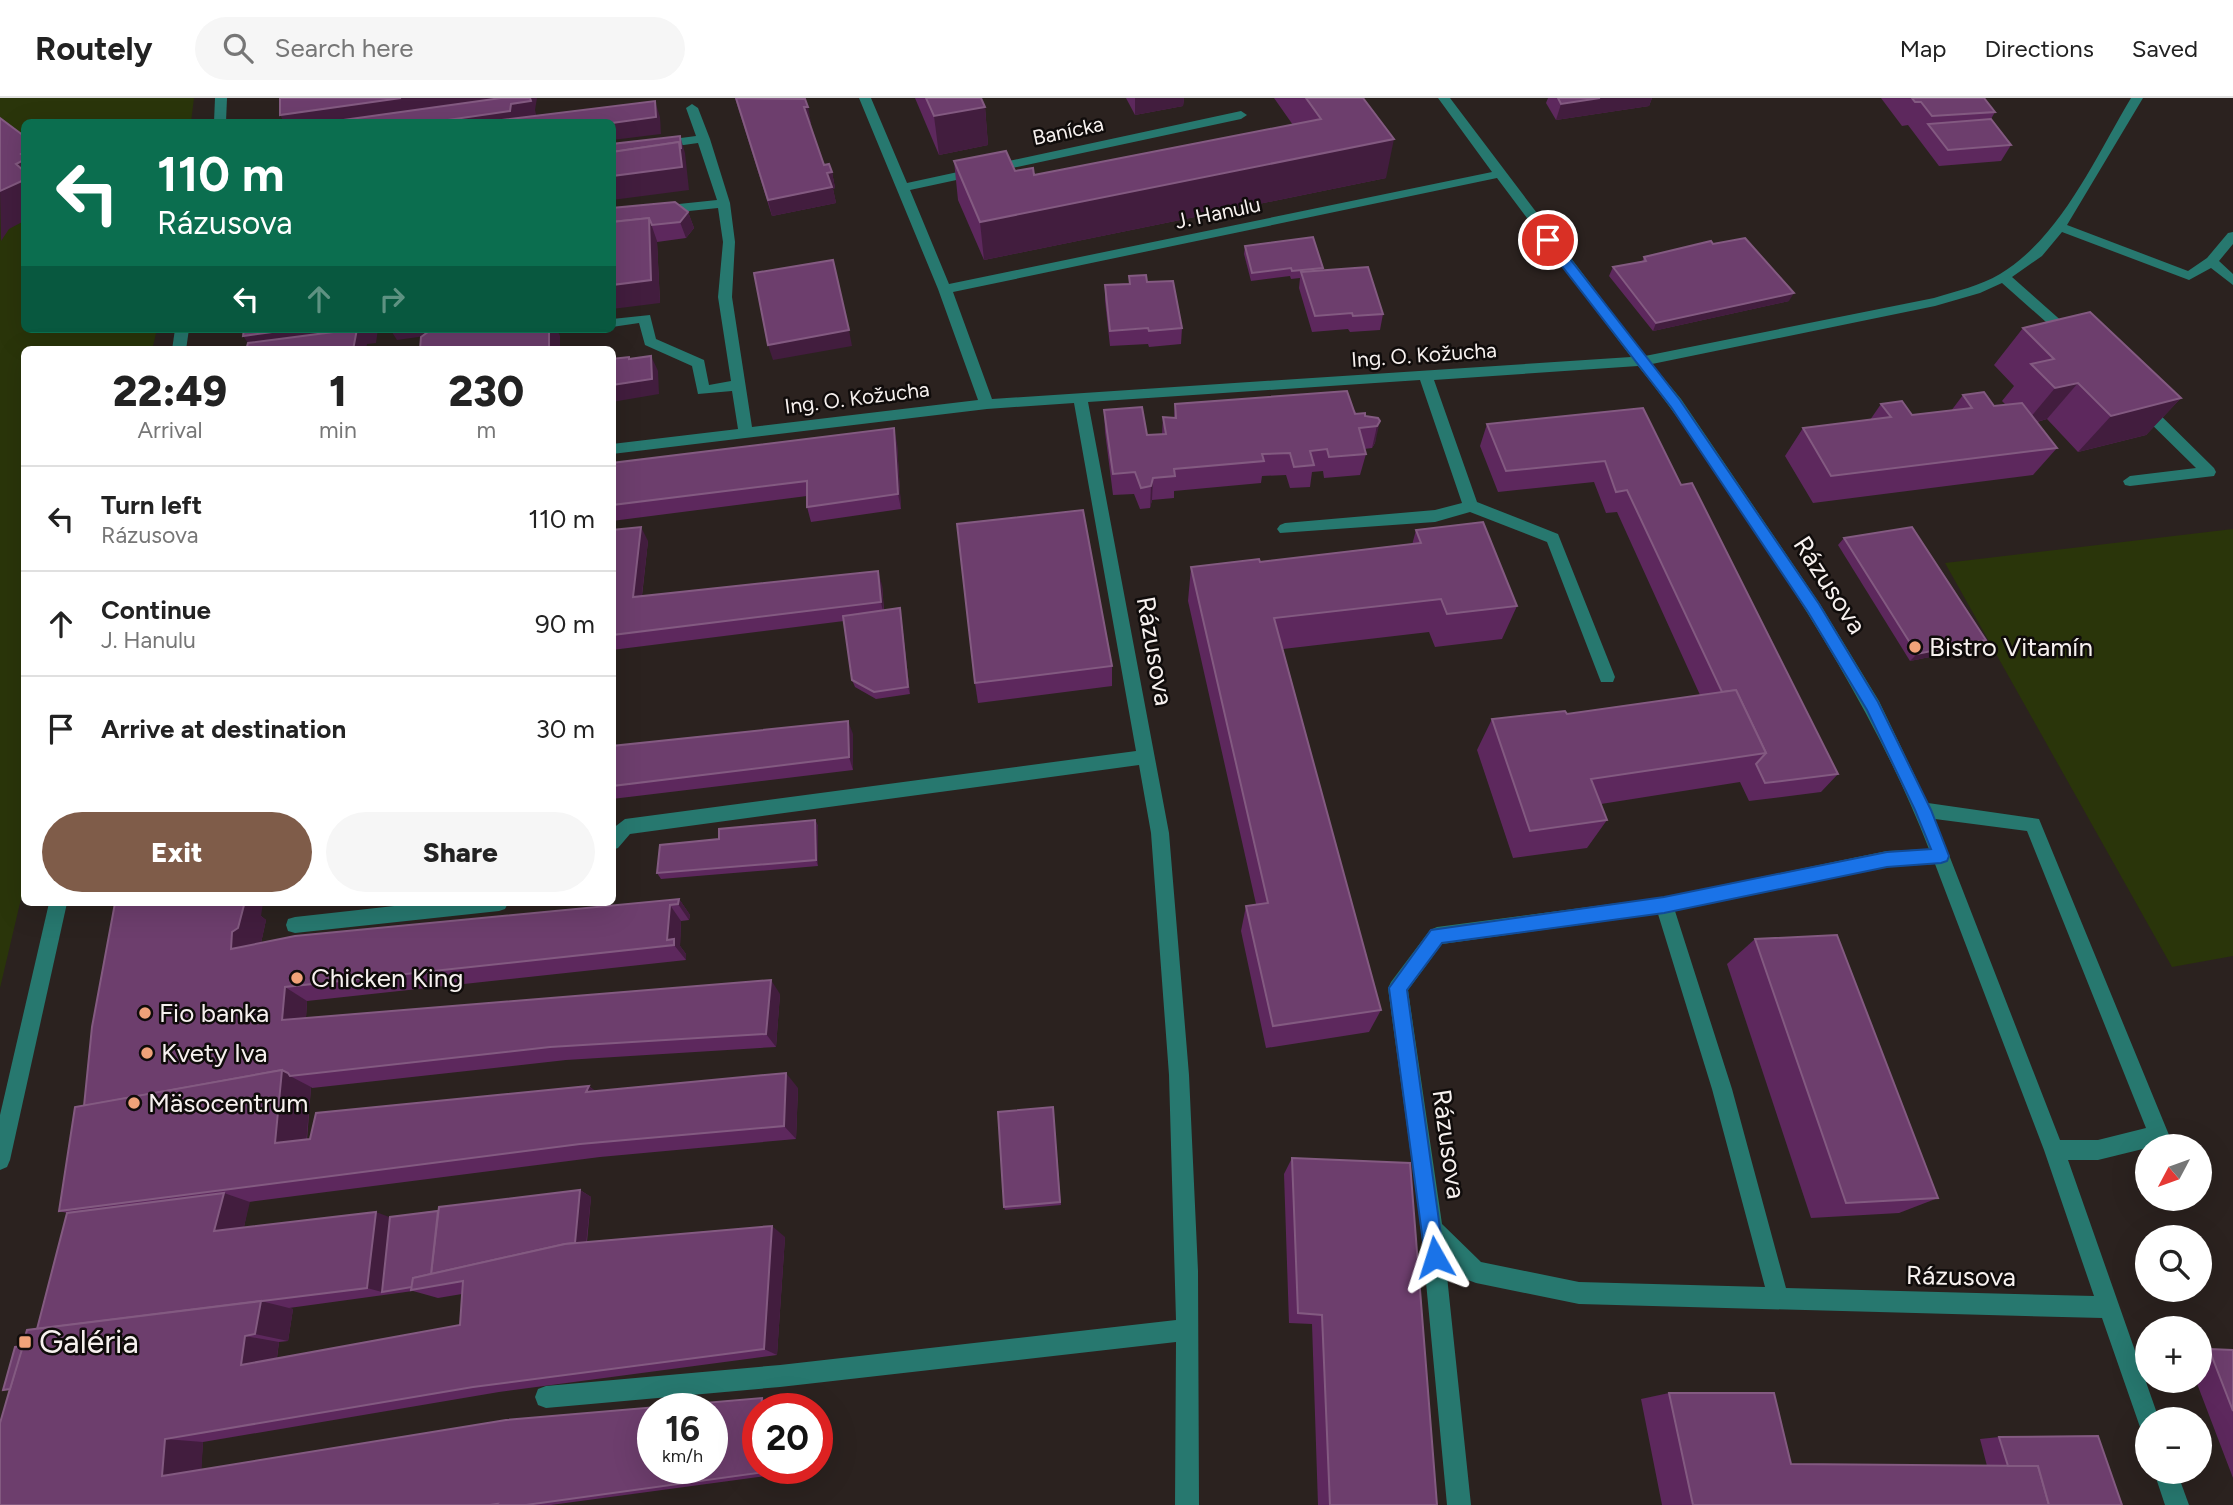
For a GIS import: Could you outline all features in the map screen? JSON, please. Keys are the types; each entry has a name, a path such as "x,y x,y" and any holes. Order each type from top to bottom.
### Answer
{"street":[{"path":"220,119 221,98"},
{"path":"865,98 945,289 987,404"},
{"path":"1444,98 1614,327 1643,361"},
{"name":"Ing. O. Kožucha","path":"616,449 987,404 1080,396 1426,377 1643,361 1935,302 1975,290 2004,277 2037,253 2060,228 2137,98"},
{"path":"692,108 724,203 729,242 726,297 746,433"},
{"name":"Banícka","path":"903,188 1241,115"},
{"path":"616,150 704,139"},
{"name":"J. Hanulu","path":"945,289 1499,174"},
{"path":"616,215 724,203"},
{"path":"2060,228 2189,276 2212,261 2233,236"},
{"path":"2212,261 2233,281"},
{"path":"2004,277 2083,349"},
{"path":"616,323 645,318 650,342 699,363 703,391 739,385"},
{"name":"Rázusova","path":"1643,361 1676,403 1814,608 1873,706 1923,810 2054,1150 2144,1407"},
{"path":"1426,377 1471,506"},
{"name":"Rázusova","path":"1080,396 1160,833 1178,1061 1187,1271 1187,1505"},
{"path":"2130,481 2209,472 2132,396"},
{"path":"1285,529 1435,516 1471,506 1553,538 1607,677"},
{"path":"616,837 625,827 1146,757"},
{"path":"1923,810 2033,824 2159,1135 2098,1150 2054,1150"},
{"name":"Rázusova","path":"1941,856 1887,859 1664,905 1437,936 1398,988 1432,1229 1476,1272 1579,1293 2110,1307"},
{"path":"1664,905 1721,1089 1779,1300"},
{"path":"0,1160 57,906"},
{"path":"295,925 471,906"},
{"path":"1432,1229 1459,1505"},
{"path":"546,1397 780,1376 1186,1331"},
{"path":"2170,1484 2177,1505"}],"green space":[{"path":"0,98 194,98 191,119 21,119 21,333 156,333 153,346 21,346 21,899 0,988"},
{"path":"2233,529 2233,956 2172,967 1945,563"}],"building":[{"path":"280,98 401,98 280,115"},
{"path":"501,98 530,98 531,101 511,104 510,111 455,119 350,119"},
{"path":"736,98 805,99 808,107 804,107 824,165 829,164 832,172 827,173 832,187 768,200"},
{"path":"926,98 981,98 985,107 934,116"},
{"path":"1306,98 1363,98 1394,139 980,222 954,161 1006,151 1015,171 1033,168 1034,175 1321,119"},
{"path":"1558,98 1600,98 1561,104"},
{"path":"1912,98 1984,98 1995,112 1932,116 1921,102 1915,102"},
{"path":"655,101 656,117 616,122 616,119 509,119"},
{"path":"0,118 21,134 21,162 16,164 21,168 21,181 0,191"},
{"path":"1991,119 2011,145 1948,150 1928,124"},
{"path":"680,136 681,149 679,142 616,151 616,144"},
{"path":"679,142 682,167 616,175 616,151"},
{"path":"675,202 688,212 680,222 652,225 649,218 616,222 616,208"},
{"path":"649,218 651,280 616,284 616,222"},
{"path":"1313,237 1323,268 1292,271 1291,268 1252,273 1245,246"},
{"path":"1745,238 1794,293 1656,323 1613,267 1646,261 1644,257 1711,241 1713,244"},
{"path":"833,260 849,330 768,345 754,273"},
{"path":"1368,267 1383,314 1315,316 1301,272"},
{"path":"1146,275 1147,282 1173,281 1182,328 1110,331 1105,285 1130,284 1129,276"},
{"path":"2090,312 2181,398 2111,416 2078,383 2055,388 2031,364 2054,359 2023,328"},
{"path":"243,333 265,333 243,336"},
{"path":"326,333 356,333 354,346 247,346 248,343"},
{"path":"426,333 549,333 549,346 420,346 421,337"},
{"path":"651,356 652,379 616,384 616,359"},
{"path":"1347,391 1355,414 1365,413 1365,416 1378,418 1380,421 1377,426 1359,428 1366,454 1329,457 1327,449 1310,451 1314,465 1294,467 1290,453 1262,454 1264,461 1174,469 1175,476 1153,478 1151,486 1141,488 1135,472 1113,474 1104,410 1142,407 1147,435 1166,434 1163,417 1176,418 1175,404"},
{"path":"1984,392 1994,406 2022,403 2057,448 1831,476 1803,428 1891,417 1881,404 1902,401 1912,415 1972,408 1963,395"},
{"path":"1643,408 1681,485 1692,483 1838,774 1765,783 1756,764 1766,753 1736,690 1722,692 1627,490 1616,492 1605,461 1506,471 1487,424"},
{"path":"894,428 898,494 807,507 807,481 616,505 616,463"},
{"path":"1083,510 1112,666 975,683 957,524"},
{"path":"1483,522 1517,606 1447,614 1441,599 1274,618 1381,1010 1273,1026 1246,906 1268,903 1191,567 1259,559 1260,562 1421,543 1416,530"},
{"path":"641,527 633,597 878,571 881,602 616,635 616,530"},
{"path":"1912,527 1986,640 1917,654 1844,538"},
{"path":"900,608 908,687 874,692 852,680 843,616"},
{"path":"1736,690 1766,753 1591,779 1607,820 1530,831 1492,719 1565,711 1567,714"},
{"path":"848,721 849,757 616,786 616,746"},
{"path":"815,820 816,860 657,873 660,845 719,839 719,829"},
{"path":"679,899 678,904 670,905 667,940 674,939 674,945 285,987 282,1020 771,980 766,1034 550,1047 290,1076 282,1070 84,1106 92,1027 114,906 244,906 238,928 232,932 231,949 295,936"},
{"path":"1837,935 1938,1198 1846,1203 1755,939"},
{"path":"282,1070 275,1143 310,1139 316,1113 589,1086 586,1092 786,1073 784,1126 580,1144 59,1211 75,1107"},
{"path":"1053,1107 1060,1202 1004,1207 998,1112"},
{"path":"1292,1158 1410,1163 1437,1505 1330,1505 1322,1315 1298,1313"},
{"path":"580,1190 575,1243 431,1274 439,1207"},
{"path":"224,1193 214,1231 376,1212 367,1288 37,1329 67,1213"},
{"path":"438,1211 431,1274 413,1278 412,1287 382,1292 390,1217"},
{"path":"772,1226 764,1349 473,1387 165,1439 162,1476 506,1420 637,1409 637,1484 678,1484 526,1505 0,1505 0,1423 27,1330 261,1301 255,1334 245,1336 241,1365 460,1325 463,1281 411,1290 413,1278 565,1244"},
{"path":"23,1346 10,1389 3,1390 15,1347"},
{"path":"2212,1349 2233,1350 2233,1411 2212,1357"},
{"path":"1669,1393 1774,1393 1791,1464 2038,1466 2049,1505 1693,1505"},
{"path":"742,1400 742,1475 728,1477 728,1401"},
{"path":"2098,1436 2122,1505 2049,1505 2038,1466 2008,1466 1999,1437"}],"place":[{"name":"Bistro Vitamín","path":"1915,647"},
{"name":"Chicken King","path":"297,978"},
{"name":"Fio banka","path":"145,1013"},
{"name":"Kvety Iva","path":"147,1053"},
{"name":"Mäsocentrum","path":"134,1103"},
{"name":"Galéria","path":"25,1342"}],"route":[{"path":"1435,1257 1398,988 1437,936 1664,905 1887,859 1941,856 1923,810 1873,706 1814,608 1676,403 1548,240"}]}
